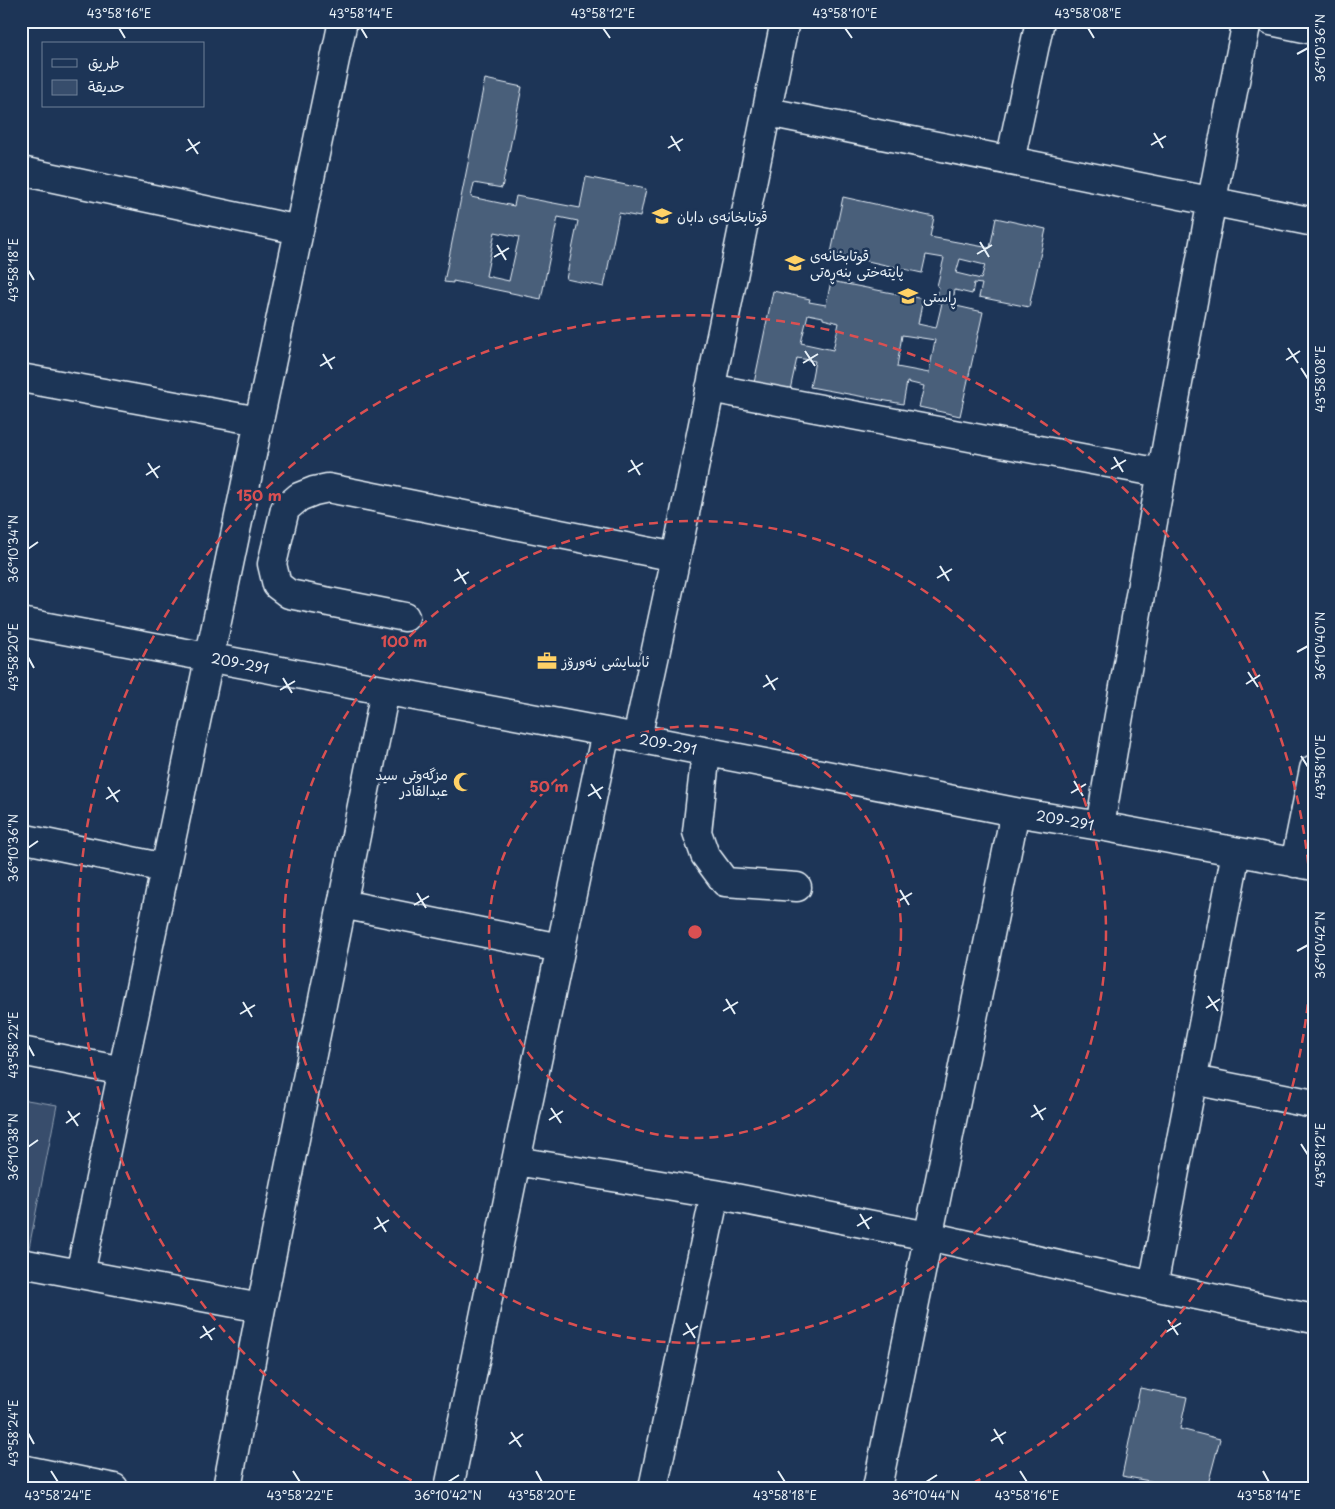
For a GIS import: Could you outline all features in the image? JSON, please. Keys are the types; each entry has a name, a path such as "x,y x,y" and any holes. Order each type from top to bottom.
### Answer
{"street":[{"path":"637,738 768,112 785,21"},
{"path":"1010,161 1040,21"},
{"path":"1100,826 1160,473 1247,21"},
{"path":"1271,21 1314,30"},
{"path":"80,1274 300,230 339,22"},
{"path":"768,112 1314,222"},
{"path":"21,171 300,230"},
{"path":"21,378 259,421"},
{"path":"710,388 1160,473"},
{"path":"405,617 289,594 276,585 272,564 285,510 299,497 328,488 676,557"},
{"name":"209-291","path":"21,622 606,732 1015,812 1100,826 1304,865"},
{"path":"226,1488 385,691"},
{"path":"449,1488 606,732"},
{"path":"706,752 696,832 705,855 724,882 796,887"},
{"path":"1304,865 1314,769"},
{"path":"877,1488 1015,812"},
{"path":"21,838 165,868"},
{"path":"1154,1286 1236,852"},
{"path":"342,904 560,948"},
{"path":"21,1051 123,1071"},
{"path":"1193,1080 1314,1104"},
{"path":"516,1160 715,1194 928,1236 1314,1319"},
{"path":"653,1488 715,1194"},
{"path":"21,1263 261,1308"},
{"path":"21,1469 114,1488"}],"green space":[{"path":"21,1099 57,1105 27,1258 21,1257"}],"building":[{"path":"485,79 522,87 502,188 474,183 471,197 514,206 516,196 580,208 586,177 646,189 640,217 619,213 604,287 566,279 578,221 558,217 541,299 453,281 453,283 444,282","holes":["495,232 519,237 509,281 486,276"]},
{"path":"843,197 934,217 930,237 990,248 996,218 1046,229 1029,307 979,297 982,284 974,283 972,294 955,290 952,305 983,312 960,416 919,407 924,386 907,382 903,404 810,387 815,361 797,358 790,390 754,383 773,291 810,299 809,302 826,305 831,281 923,299 918,324 936,328 942,303 936,302 939,287 937,286 944,258 926,255 922,273 831,253","holes":["960,259 985,265 981,279 956,273","808,314 839,323 833,350 801,343","902,335 935,340 929,373 897,367"]},
{"path":"1140,1388 1187,1397 1180,1429 1220,1439 1207,1488 1165,1488 1166,1484 1122,1476"}],"place":[{"name":"قوتابخانەی دابان","path":"662,216"},
{"name":"قوتابخانەی پایتەختی بنەڕەتی","path":"795,263"},
{"name":"ڕاستی","path":"908,296"},
{"name":"ئاسایشی نەورۆز","path":"547,661"},
{"name":"مزگەوتی سید عبدالقادر","path":"463,782"}]}
